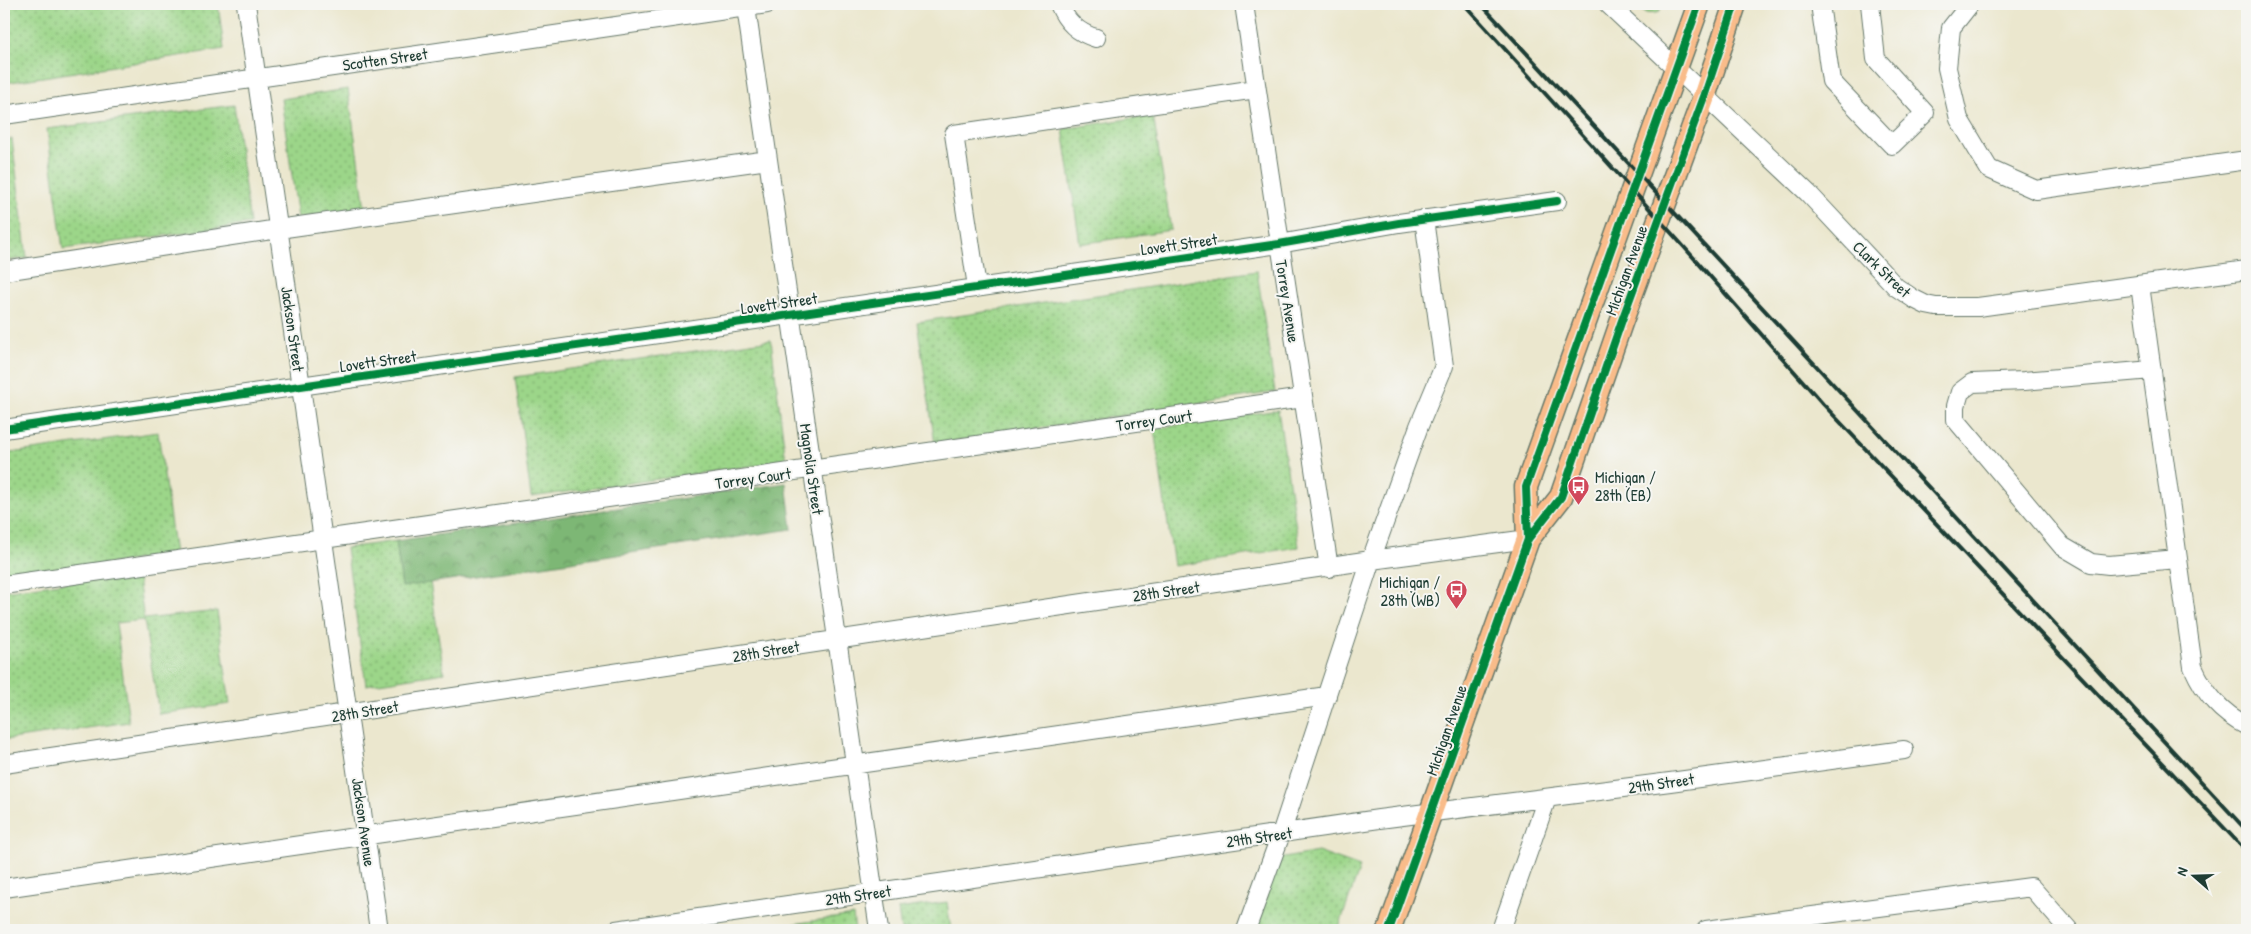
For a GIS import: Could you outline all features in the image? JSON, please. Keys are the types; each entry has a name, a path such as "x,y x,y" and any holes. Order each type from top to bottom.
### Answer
{"main road":[{"name":"Michigan Avenue","path":"1528,539 1526,487 1699,4"},
{"name":"Michigan Avenue","path":"1389,930 1528,539 1561,497 1621,323 1736,4"}],"street":[{"name":"Jackson Street","path":"246,4 348,714"},
{"name":"Scotten Street","path":"4,115 257,78 675,10 746,7 767,4"},
{"path":"1059,4 1070,24 1083,34 1096,38"},
{"name":"Torrey Avenue","path":"1244,4 1329,568"},
{"name":"Clark Street","path":"1608,4 1808,193 1896,287 1926,305 1978,308 2247,270"},
{"path":"1820,4 1831,81 1892,145 1926,113 1876,59 1870,4"},
{"path":"1970,4 1951,28 1947,68 1959,119 1989,169 2036,190 2247,160"},
{"name":"Magnolia Street","path":"746,7 879,930"},
{"path":"978,288 954,134 1256,89"},
{"path":"4,271 278,229 768,160"},
{"name":"Lovett Street","path":"4,429 1279,244 1424,219 1557,201"},
{"path":"1246,930 1281,834 1371,560 1419,426 1444,366 1424,219"},
{"path":"2140,285 2193,667 2201,686 2213,702 2229,716 2247,726"},
{"path":"2152,370 2024,382 1972,383 1960,392 1956,406 1956,420 2062,546 2091,563 2178,559"},
{"name":"Torrey Court","path":"4,585 1303,398"},
{"name":"28th Street","path":"4,764 1329,568 1371,560 1528,539"},
{"path":"4,888 1327,696"},
{"name":"Jackson Avenue","path":"348,714 379,930"},
{"name":"29th Street","path":"616,930 1431,813 1904,750"},
{"path":"1501,930 1548,798"},
{"path":"1706,930 2031,887 2069,930"}],"green space":[{"path":"4,4 218,4 224,49 4,83"},
{"path":"1634,4 1663,4 1659,12 1651,14 1642,11"},
{"path":"348,89 365,208 298,218 281,99"},
{"path":"234,105 250,224 63,249 47,129"},
{"path":"1153,115 1171,230 1080,244 1063,129"},
{"path":"12,139 27,258 4,261 4,140"},
{"path":"1257,271 1275,392 935,444 917,322"},
{"path":"771,340 786,461 531,497 515,377"},
{"path":"1278,410 1299,547 1174,566 1154,429"},
{"path":"158,432 175,554 4,579 4,454"},
{"path":"786,483 792,529 402,587 396,541"},
{"path":"396,541 402,586 430,582 444,673 366,685 346,548"},
{"path":"137,572 144,619 217,611 230,704 159,714 144,620 116,623 129,722 4,740 4,591"},
{"path":"1318,852 1360,867 1338,930 1252,930 1278,859"},
{"path":"947,902 951,930 901,930 898,909"},
{"path":"853,915 855,930 780,930 779,926"}],"railway":[{"path":"1464,4 1823,404 2247,852"},
{"path":"1481,4 2247,831"}],"cycle path":[{"path":"1528,539 1526,487 1699,4"},
{"path":"1389,930 1528,539 1561,497 1621,323 1705,94 1735,4"},
{"path":"4,429 1279,244 1399,223 1557,201"}],"place":[{"name":"Michigan / 28th (EB)","path":"1579,505"},
{"name":"Michigan / 28th (WB)","path":"1456,610"}]}
